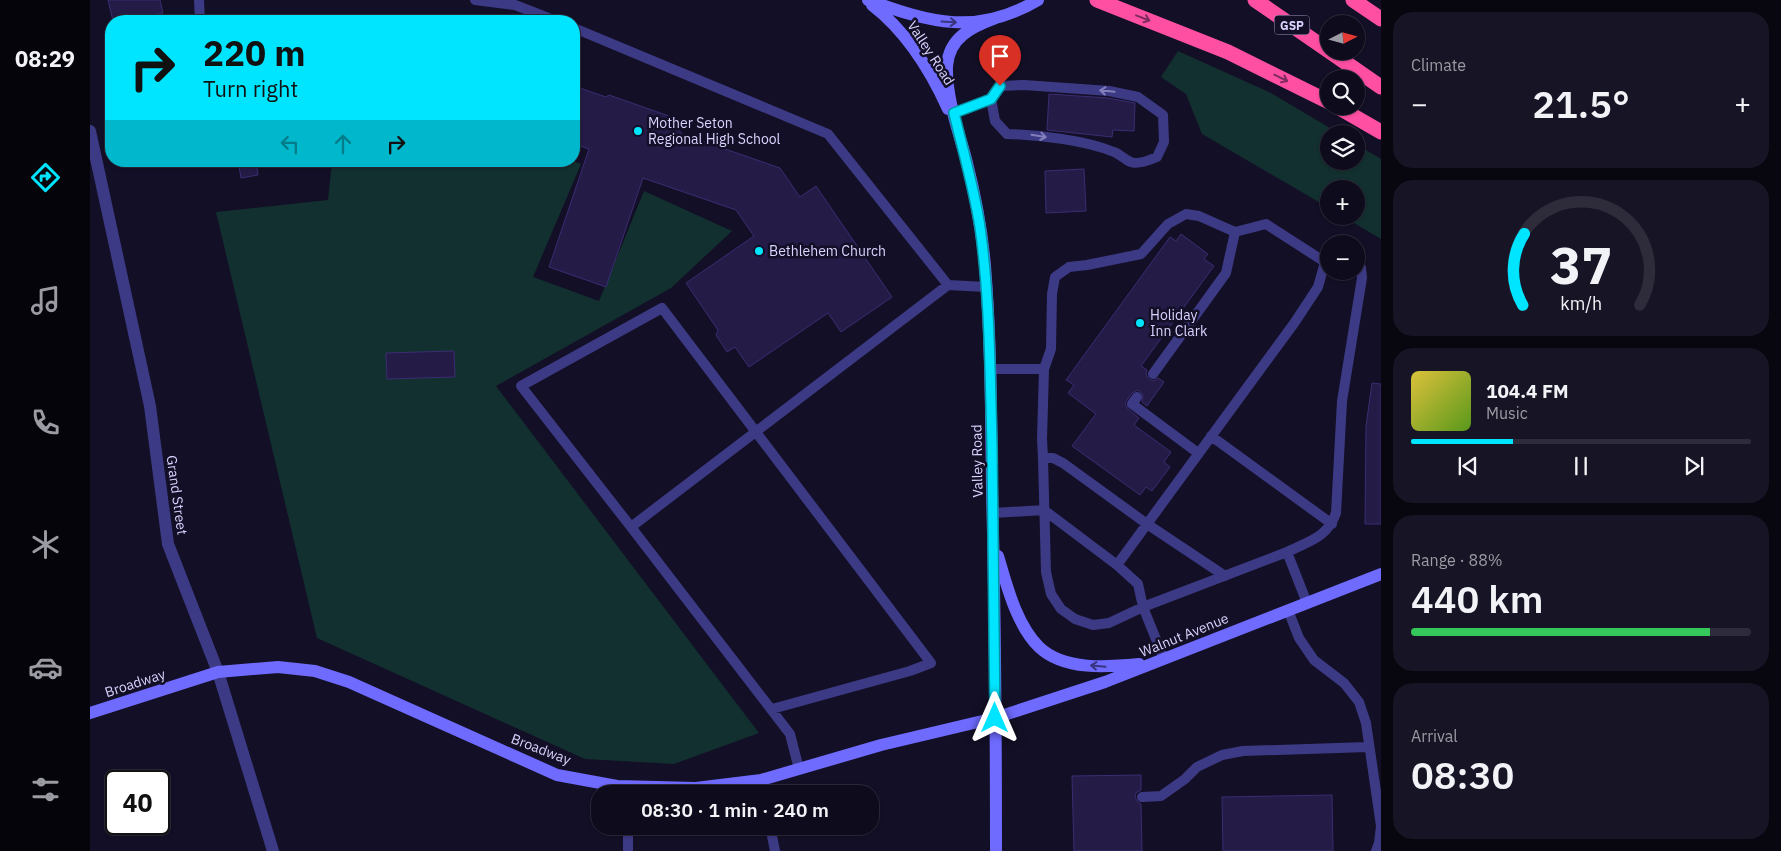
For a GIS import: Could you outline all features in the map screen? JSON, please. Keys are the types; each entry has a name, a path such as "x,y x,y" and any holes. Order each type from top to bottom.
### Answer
{"highway":[{"path":"1097,0 1228,52 1320,98"},
{"name":"GSP","path":"1255,0 1320,45"},
{"path":"1353,0 1381,19"},
{"name":"GSP","path":"1342,60 1381,87"},
{"path":"1352,115 1381,132"}],"street":[{"name":"Valley Road","path":"864,0 886,17 908,40 932,79 958,134"},
{"path":"868,0 909,15 938,22 967,23 996,18 1024,8 1038,0"},
{"name":"Valley Road","path":"996,18 980,24 963,34 952,48 947,67 950,96 979,219 986,287 994,532 996,851"},
{"name":"Grand Street","path":"90,131 94,171 150,406 168,544 218,672 273,851"},
{"path":"994,532 998,554 1017,611 1032,639 1044,651 1069,662 1103,666 1140,664 1164,659"},
{"name":"Walnut Avenue","path":"995,718 1105,682 1381,574"},
{"name":"Broadway","path":"90,713 218,672 278,667 315,671 349,682 557,775 612,785"},
{"name":"Broadway","path":"720,785 761,780 881,744 995,718"}],"lane":[{"path":"199,0 200,15"},
{"path":"475,0 515,5 541,15"},
{"path":"580,31 828,134 948,285"},
{"path":"954,113 991,99 1000,86 1024,85 1109,91 1138,97 1163,115 1164,142 1157,157 1132,163 1115,152 1079,143 1027,134 1007,134 996,121 991,99"},
{"path":"1320,258 1266,224 1235,232 1199,216 1186,214 1168,224 1141,254 1069,267 1055,277 1052,294 1051,349 1044,369 1042,438 1046,572 1051,594 1061,609 1075,619 1092,625 1109,623 1143,607 1287,552 1324,534 1332,524 1338,503 1342,401 1362,280"},
{"path":"1153,374 1226,273 1235,232"},
{"path":"1117,565 1295,322 1321,280"},
{"path":"631,527 948,285 986,287"},
{"path":"772,709 910,672 931,663 662,308 521,386 772,709 790,734 799,770"},
{"path":"990,368 1044,369"},
{"path":"1137,397 1132,404 1198,453"},
{"path":"1211,436 1332,524"},
{"path":"1043,458 1053,458 1063,463 1147,524 1225,576"},
{"path":"993,514 1044,510 1117,565 1138,584 1143,607 1164,659"},
{"path":"1287,552 1307,603"},
{"path":"1288,610 1299,638 1314,660 1344,683 1359,702 1366,723 1381,826 1380,843 1376,851"},
{"path":"1142,797 1161,796 1173,789 1197,767 1222,755 1244,751 1368,747"},
{"path":"761,780 762,785"},
{"path":"628,835 628,851"},
{"path":"772,835 775,851"}],"green space":[{"path":"1178,51 1271,93 1325,125 1320,125 1320,170 1365,170 1365,149 1381,159 1381,239 1357,225 1365,225 1365,180 1320,180 1320,203 1202,134 1186,94 1161,77"},
{"path":"331,167 580,167 533,277 599,301 644,191 732,231 671,288 496,386 759,733 674,764 585,759 317,638 216,212 328,200"}],"building":[{"path":"108,0 160,0 163,13 154,15 112,15"},
{"path":"580,88 606,97 609,95 669,116 682,134 780,168 800,197 816,186 892,297 841,332 828,313 749,367 735,347 727,352 716,335 718,330 686,283 754,236 736,210 643,178 606,287 549,267 589,149 580,146"},
{"path":"1049,94 1108,98 1135,103 1134,131 1113,130 1112,137 1047,130"},
{"path":"239,167 257,167 258,175 241,178"},
{"path":"1084,169 1086,211 1046,213 1045,171"},
{"name":"Holiday Inn Clark","path":"1181,234 1208,254 1204,259 1214,266 1141,366 1147,370 1146,374 1149,379 1153,381 1158,378 1164,382 1147,406 1142,402 1143,395 1138,390 1132,393 1125,403 1128,409 1139,418 1134,425 1171,452 1164,462 1170,467 1152,491 1146,487 1140,495 1072,446 1096,414 1068,393 1074,385 1066,380 1170,237 1176,241"},
{"path":"454,351 455,377 387,379 386,353"},
{"path":"1372,383 1381,384 1381,524 1365,524 1366,426"},
{"path":"1141,775 1141,790 1136,793 1135,797 1141,804 1142,851 1074,851 1072,776"},
{"path":"1332,795 1333,851 1223,851 1222,797"}],"place":[{"name":"Mother Seton Regional High School","path":"638,131"},
{"name":"Bethlehem Church","path":"759,251"},
{"name":"Holiday Inn Clark","path":"1140,323"}],"route":[{"path":"995,718 994,532 989,328 985,267 980,226 971,181 954,113 991,99 1000,86"}]}
